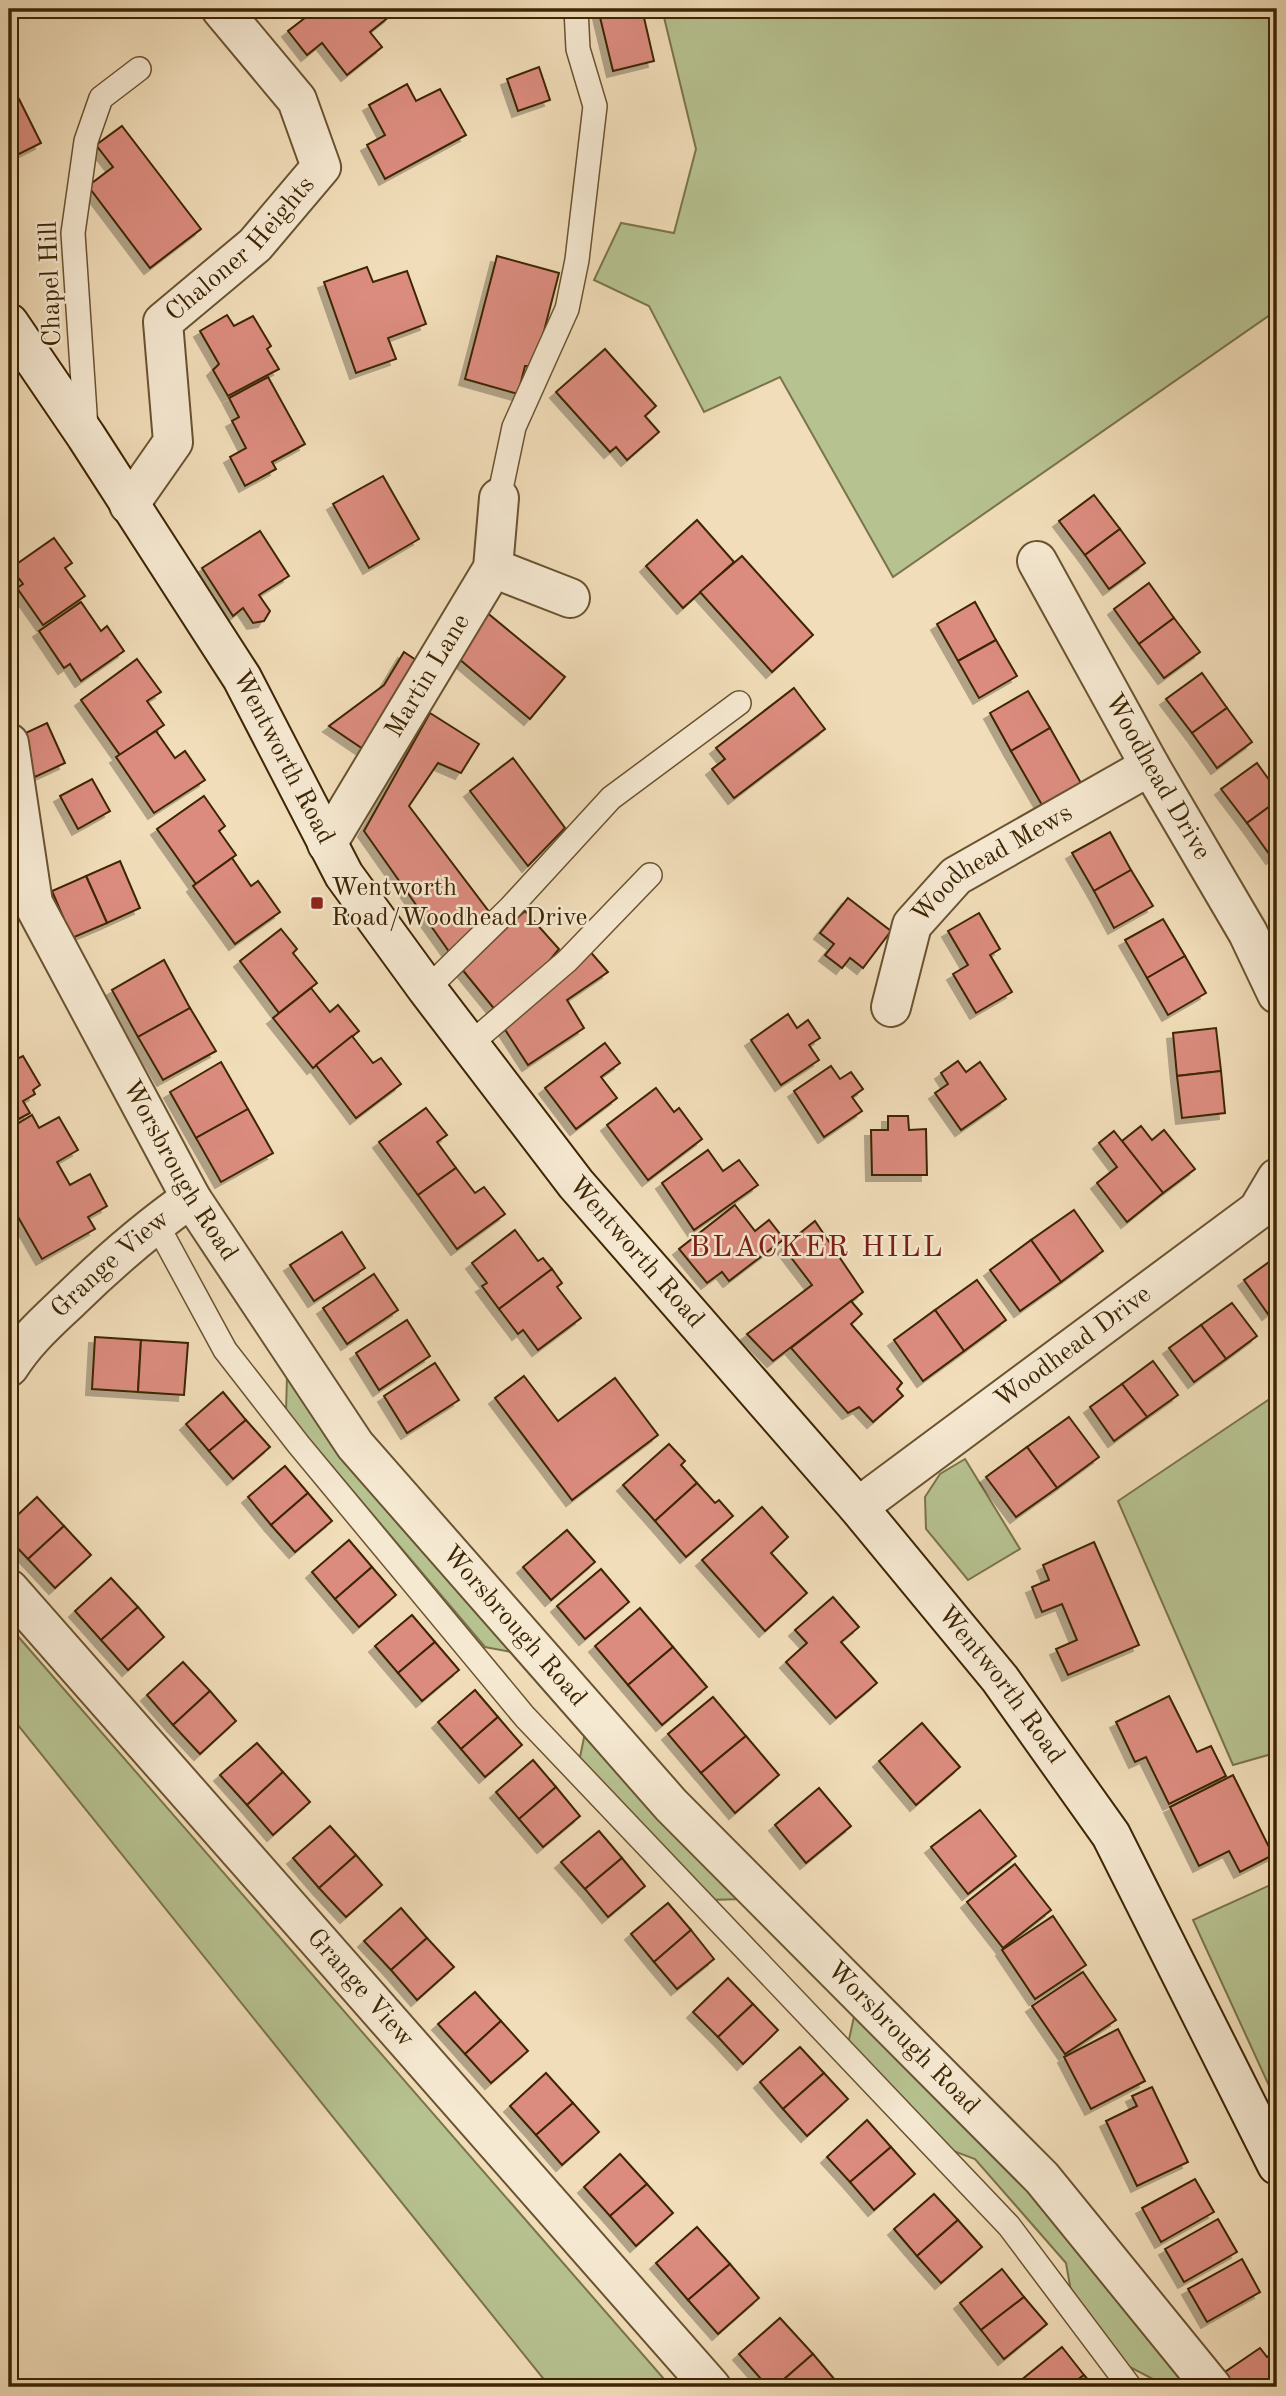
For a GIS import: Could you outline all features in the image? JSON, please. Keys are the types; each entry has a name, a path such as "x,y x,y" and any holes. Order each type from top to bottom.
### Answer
{"street":[{"name":"Chaloner Heights","path":"129,505 173,442 163,322 255,245 321,167 297,100 221,9"},
{"name":"Wentworth Road","path":"9,323 86,436 242,678 344,875 427,989 576,1184 858,1507 1000,1679 1111,1835 1277,2165"},
{"name":"Martin Lane","path":"327,844 493,568 499,498"},
{"name":"Woodhead Drive","path":"1037,561 1150,765 1248,933 1277,994"},
{"path":"493,568 570,598"},
{"name":"Worsbrough Road","path":"9,743 33,903 191,1198 355,1445 670,1805 1042,2178 1212,2387"},
{"name":"Woodhead Mews","path":"891,1007 912,926 956,876 1150,765"},
{"name":"Woodhead Drive","path":"858,1507 1258,1210 1277,1178"},
{"name":"Grange View","path":"9,1367 24,1343 113,1259 191,1198"},
{"name":"Grange View","path":"9,1588 711,2387"}],"lane":[{"path":"499,498 514,427 567,309 577,260 595,106 578,49 576,9"},
{"name":"Chapel Hill","path":"86,436 73,233 86,141 101,98 139,69"},
{"path":"427,989 510,908 611,798 739,703"},
{"path":"469,1045 567,961 650,875"},
{"name":"Worsbrough Road","path":"156,1223 225,1350 299,1445 525,1717 1009,2226 1130,2387"}],"green space":[{"path":"662,9 1277,9 1277,310 893,577 780,377 704,412 649,306 594,280 621,223 674,233 696,149"},
{"path":"287,1375 528,1655 485,1647 286,1412"},
{"path":"1277,1394 1277,1757 1275,1753 1233,1765 1118,1501"},
{"path":"965,1459 1020,1549 968,1580 926,1529 925,1497 940,1474"},
{"path":"9,1626 671,2387 550,2387 9,1714"},
{"path":"587,1723 744,1899 707,1900 579,1762"},
{"path":"1277,1882 1277,2103 1193,1920"},
{"path":"855,2012 1033,2182 1193,2387 1161,2387 1155,2380 1118,2361 1072,2297 1066,2263 975,2159 948,2149 848,2044"}],"building":[{"path":"307,9 384,9 390,16 370,32 382,47 347,75 322,43 307,55 288,31 310,14"},
{"path":"598,9 642,9 654,61 613,71"},
{"path":"539,67 550,100 518,111 507,79"},
{"path":"407,84 416,101 440,89 466,135 385,179 367,145 385,135 369,105"},
{"path":"19,99 41,143 9,159 9,104"},
{"path":"122,126 201,229 150,268 88,186 113,167 96,145"},
{"path":"497,256 559,273 535,366 525,366 518,394 465,379"},
{"path":"367,267 373,282 407,271 426,324 388,338 396,359 356,373 324,282"},
{"path":"227,315 234,326 253,316 271,346 267,349 279,369 228,396 213,370 219,364 200,331"},
{"path":"605,349 656,406 645,416 659,432 627,460 616,447 610,452 556,392"},
{"path":"268,377 305,444 272,462 276,469 245,486 230,457 246,448 232,421 239,417 229,398"},
{"path":"383,476 419,539 369,568 333,504"},
{"path":"1094,495 1120,529 1085,555 1059,521"},
{"path":"697,520 734,562 683,608 646,566"},
{"path":"1120,529 1145,563 1109,589 1085,555"},
{"path":"260,531 289,576 259,595 270,611 264,621 253,623 243,608 233,616 202,568"},
{"path":"54,538 72,563 65,568 85,596 43,625 17,588 23,584 11,568"},
{"path":"742,556 813,635 772,672 700,592"},
{"path":"1149,583 1174,618 1139,644 1114,609"},
{"path":"81,602 101,631 107,626 124,651 81,681 70,664 64,668 39,631"},
{"path":"975,602 996,640 958,661 937,624"},
{"path":"485,611 565,677 530,719 458,658"},
{"path":"1174,618 1200,652 1164,678 1139,644"},
{"path":"996,640 1017,676 979,698 958,661"},
{"path":"404,652 425,666 369,753 329,726 384,685"},
{"path":"137,659 161,692 147,701 164,725 120,755 81,700"},
{"path":"1202,673 1227,708 1192,733 1166,699"},
{"path":"794,688 825,729 734,798 712,769 725,759 716,748"},
{"path":"1028,691 1050,728 1011,751 990,713"},
{"path":"1227,708 1252,742 1217,768 1192,733"},
{"path":"430,713 479,744 461,773 438,763 409,806 490,913 450,953 364,831"},
{"path":"47,723 65,763 35,777 17,737"},
{"path":"1050,728 1081,783 1042,805 1011,751"},
{"path":"156,731 175,758 185,751 205,780 154,813 116,757"},
{"path":"513,758 565,828 528,866 470,791"},
{"path":"1257,763 1277,791 1277,801 1247,823 1221,789"},
{"path":"92,779 110,811 78,829 60,796"},
{"path":"204,796 225,826 219,831 236,855 196,884 157,829"},
{"path":"1277,801 1277,854 1272,858 1247,823"},
{"path":"1110,832 1131,870 1094,891 1072,853"},
{"path":"232,858 251,886 258,881 280,912 235,944 193,886"},
{"path":"120,861 140,908 107,923 86,876"},
{"path":"1131,870 1153,906 1114,928 1094,891"},
{"path":"86,876 107,923 72,938 52,891"},
{"path":"848,898 891,931 863,968 850,958 842,968 825,955 834,944 820,933"},
{"path":"525,911 559,949 545,966 496,1011 461,968"},
{"path":"979,913 1000,949 990,955 1012,992 976,1013 953,974 968,965 948,931"},
{"path":"1163,919 1185,956 1147,978 1125,940"},
{"path":"281,929 297,949 293,953 317,983 279,1013 240,961"},
{"path":"587,948 608,972 567,1000 584,1028 528,1065 502,1025"},
{"path":"1185,956 1206,993 1168,1015 1147,978"},
{"path":"164,960 190,1008 138,1037 112,990"},
{"path":"311,988 330,1012 338,1005 359,1031 313,1068 273,1018"},
{"path":"190,1008 216,1051 163,1080 138,1037"},
{"path":"788,1014 797,1028 808,1020 820,1038 809,1045 819,1060 781,1085 751,1040"},
{"path":"1216,1028 1221,1071 1177,1076 1173,1033"},
{"path":"352,1036 373,1063 381,1058 401,1084 356,1118 316,1065"},
{"path":"605,1043 620,1063 601,1077 617,1098 576,1129 545,1088"},
{"path":"14,1053 17,1059 23,1056 40,1085 33,1090 35,1094 23,1101 30,1113 9,1124 9,1056"},
{"path":"958,1061 966,1072 980,1062 1006,1099 961,1130 935,1093 948,1084 941,1073"},
{"path":"221,1062 248,1109 196,1138 170,1092"},
{"path":"831,1066 840,1079 851,1072 863,1089 852,1097 862,1111 824,1137 794,1091"},
{"path":"1221,1071 1225,1113 1182,1118 1177,1076"},
{"path":"656,1088 674,1112 679,1108 702,1139 648,1180 607,1125"},
{"path":"426,1108 447,1135 437,1142 456,1168 418,1195 379,1142"},
{"path":"248,1109 273,1153 221,1182 196,1138"},
{"path":"32,1115 39,1128 59,1117 78,1150 57,1162 70,1185 90,1174 107,1206 88,1217 95,1229 42,1259 9,1201 9,1129"},
{"path":"888,1116 908,1116 909,1130 926,1129 927,1175 872,1175 871,1130 888,1130"},
{"path":"1141,1126 1152,1140 1164,1130 1195,1169 1163,1193 1122,1141"},
{"path":"1114,1131 1163,1193 1127,1222 1097,1183 1117,1167 1099,1143"},
{"path":"708,1150 723,1171 739,1160 758,1185 694,1230 662,1183"},
{"path":"456,1168 475,1193 484,1187 505,1214 457,1249 418,1195"},
{"path":"735,1205 755,1231 769,1220 784,1239 729,1281 722,1272 707,1283 679,1249"},
{"path":"1074,1210 1103,1251 1061,1282 1031,1240"},
{"path":"815,1221 863,1292 773,1361 747,1334 812,1285 783,1247"},
{"path":"515,1230 538,1261 543,1258 552,1269 499,1309 482,1286 487,1283 472,1263"},
{"path":"342,1232 365,1268 314,1301 290,1265"},
{"path":"1031,1240 1061,1282 1020,1311 990,1270"},
{"path":"1276,1257 1277,1307 1268,1314 1244,1280"},
{"path":"552,1269 562,1283 557,1287 581,1318 538,1350 523,1330 518,1334 499,1309"},
{"path":"374,1274 398,1310 347,1344 323,1308"},
{"path":"977,1280 1006,1320 964,1351 935,1310"},
{"path":"851,1301 862,1314 851,1324 902,1383 897,1389 903,1396 873,1422 859,1407 848,1413 791,1348"},
{"path":"1232,1303 1257,1336 1226,1359 1201,1325"},
{"path":"935,1310 964,1351 923,1381 894,1340"},
{"path":"407,1320 430,1356 379,1390 356,1353"},
{"path":"1201,1325 1226,1359 1194,1382 1169,1348"},
{"path":"95,1337 141,1340 138,1392 92,1389"},
{"path":"141,1340 188,1343 184,1395 138,1392"},
{"path":"1153,1361 1178,1395 1147,1417 1122,1384"},
{"path":"435,1363 459,1400 407,1433 384,1396"},
{"path":"524,1376 558,1421 615,1378 658,1435 572,1500 495,1398"},
{"path":"1122,1384 1147,1417 1114,1441 1090,1407"},
{"path":"223,1392 246,1420 209,1451 186,1424"},
{"path":"1069,1417 1099,1457 1057,1488 1027,1447"},
{"path":"246,1420 270,1447 233,1479 209,1451"},
{"path":"669,1444 685,1461 681,1465 697,1483 655,1521 623,1485"},
{"path":"1027,1447 1057,1488 1016,1517 986,1477"},
{"path":"285,1466 308,1493 271,1525 248,1497"},
{"path":"697,1483 715,1503 719,1500 733,1516 686,1557 655,1521"},
{"path":"308,1493 332,1521 295,1552 271,1525"},
{"path":"37,1497 64,1526 28,1559 9,1539 9,1523"},
{"path":"762,1507 788,1537 771,1553 807,1593 765,1631 702,1560"},
{"path":"64,1526 91,1555 55,1588 28,1559"},
{"path":"567,1530 595,1562 551,1600 523,1567"},
{"path":"349,1540 372,1567 335,1599 312,1572"},
{"path":"1094,1542 1139,1645 1068,1675 1056,1649 1077,1640 1062,1604 1042,1612 1032,1587 1049,1580 1043,1565"},
{"path":"372,1567 396,1595 359,1627 335,1599"},
{"path":"601,1569 629,1602 585,1639 557,1606"},
{"path":"111,1578 138,1607 101,1640 75,1611"},
{"path":"833,1597 859,1627 841,1642 877,1683 836,1718 786,1662 807,1643 795,1630"},
{"path":"138,1607 164,1637 128,1670 101,1640"},
{"path":"640,1608 673,1647 628,1685 595,1646"},
{"path":"412,1615 435,1642 398,1673 375,1646"},
{"path":"435,1642 459,1670 422,1701 398,1673"},
{"path":"673,1647 707,1687 662,1725 628,1685"},
{"path":"183,1662 210,1691 173,1725 147,1695"},
{"path":"475,1690 498,1717 461,1749 438,1722"},
{"path":"210,1691 236,1721 200,1754 173,1725"},
{"path":"1169,1696 1197,1752 1211,1746 1226,1776 1169,1804 1146,1757 1135,1762 1116,1722"},
{"path":"713,1697 746,1736 701,1773 668,1734"},
{"path":"498,1717 522,1745 485,1777 461,1749"},
{"path":"922,1723 960,1767 916,1805 879,1761"},
{"path":"746,1736 779,1775 735,1813 701,1773"},
{"path":"257,1743 283,1772 247,1805 220,1775"},
{"path":"533,1760 556,1787 519,1819 496,1792"},
{"path":"283,1772 310,1802 273,1835 247,1805"},
{"path":"1233,1775 1273,1855 1240,1872 1229,1851 1199,1866 1170,1807"},
{"path":"556,1787 580,1816 543,1847 519,1819"},
{"path":"819,1788 851,1826 806,1863 775,1825"},
{"path":"980,1810 1016,1856 968,1894 931,1847"},
{"path":"330,1826 356,1855 319,1888 293,1858"},
{"path":"599,1831 622,1858 585,1889 561,1862"},
{"path":"356,1855 382,1885 346,1917 319,1888"},
{"path":"622,1858 645,1886 608,1917 585,1889"},
{"path":"1015,1864 1051,1910 1003,1948 967,1902"},
{"path":"668,1903 691,1930 654,1962 631,1934"},
{"path":"401,1908 427,1938 391,1970 364,1941"},
{"path":"1053,1916 1086,1965 1035,1999 1002,1950"},
{"path":"691,1930 714,1959 677,1989 654,1962"},
{"path":"427,1938 454,1967 417,2000 391,1970"},
{"path":"1083,1972 1116,2020 1065,2054 1032,2006"},
{"path":"728,1978 753,2004 718,2037 693,2012"},
{"path":"475,1992 501,2021 465,2054 438,2024"},
{"path":"753,2004 778,2030 743,2064 718,2037"},
{"path":"501,2021 528,2051 491,2083 465,2054"},
{"path":"1118,2029 1145,2081 1091,2109 1064,2057"},
{"path":"800,2047 824,2073 783,2109 760,2082"},
{"path":"546,2073 573,2103 536,2135 510,2106"},
{"path":"824,2073 848,2099 807,2136 783,2109"},
{"path":"1152,2087 1188,2162 1137,2186 1106,2121 1137,2106 1132,2096"},
{"path":"573,2103 599,2132 562,2165 536,2135"},
{"path":"867,2120 891,2147 850,2182 827,2157"},
{"path":"891,2147 915,2174 874,2210 850,2182"},
{"path":"620,2154 647,2184 610,2216 584,2187"},
{"path":"1195,2179 1214,2212 1161,2242 1142,2208"},
{"path":"647,2184 673,2213 636,2246 610,2216"},
{"path":"934,2194 958,2220 917,2256 894,2229"},
{"path":"1218,2219 1237,2252 1184,2282 1165,2249"},
{"path":"958,2220 982,2247 941,2283 917,2256"},
{"path":"697,2227 730,2264 688,2300 656,2263"},
{"path":"1242,2259 1260,2292 1207,2322 1188,2289"},
{"path":"730,2264 759,2298 718,2334 688,2300"},
{"path":"1002,2269 1024,2297 981,2330 960,2303"},
{"path":"1024,2297 1047,2324 1004,2359 981,2330"},
{"path":"780,2318 813,2354 775,2387 768,2387 739,2354"},
{"path":"1062,2347 1084,2375 1068,2387 1024,2387 1020,2381"},
{"path":"1260,2348 1267,2357 1277,2350 1277,2387 1227,2387 1219,2376"},
{"path":"813,2354 841,2387 775,2387"},
{"path":"1084,2375 1094,2387 1068,2387"}],"place":[{"name":"Wentworth Road/Woodhead Drive","path":"317,903"}],"district":[{"name":"BLACKER HILL","path":"817,1248"}]}
